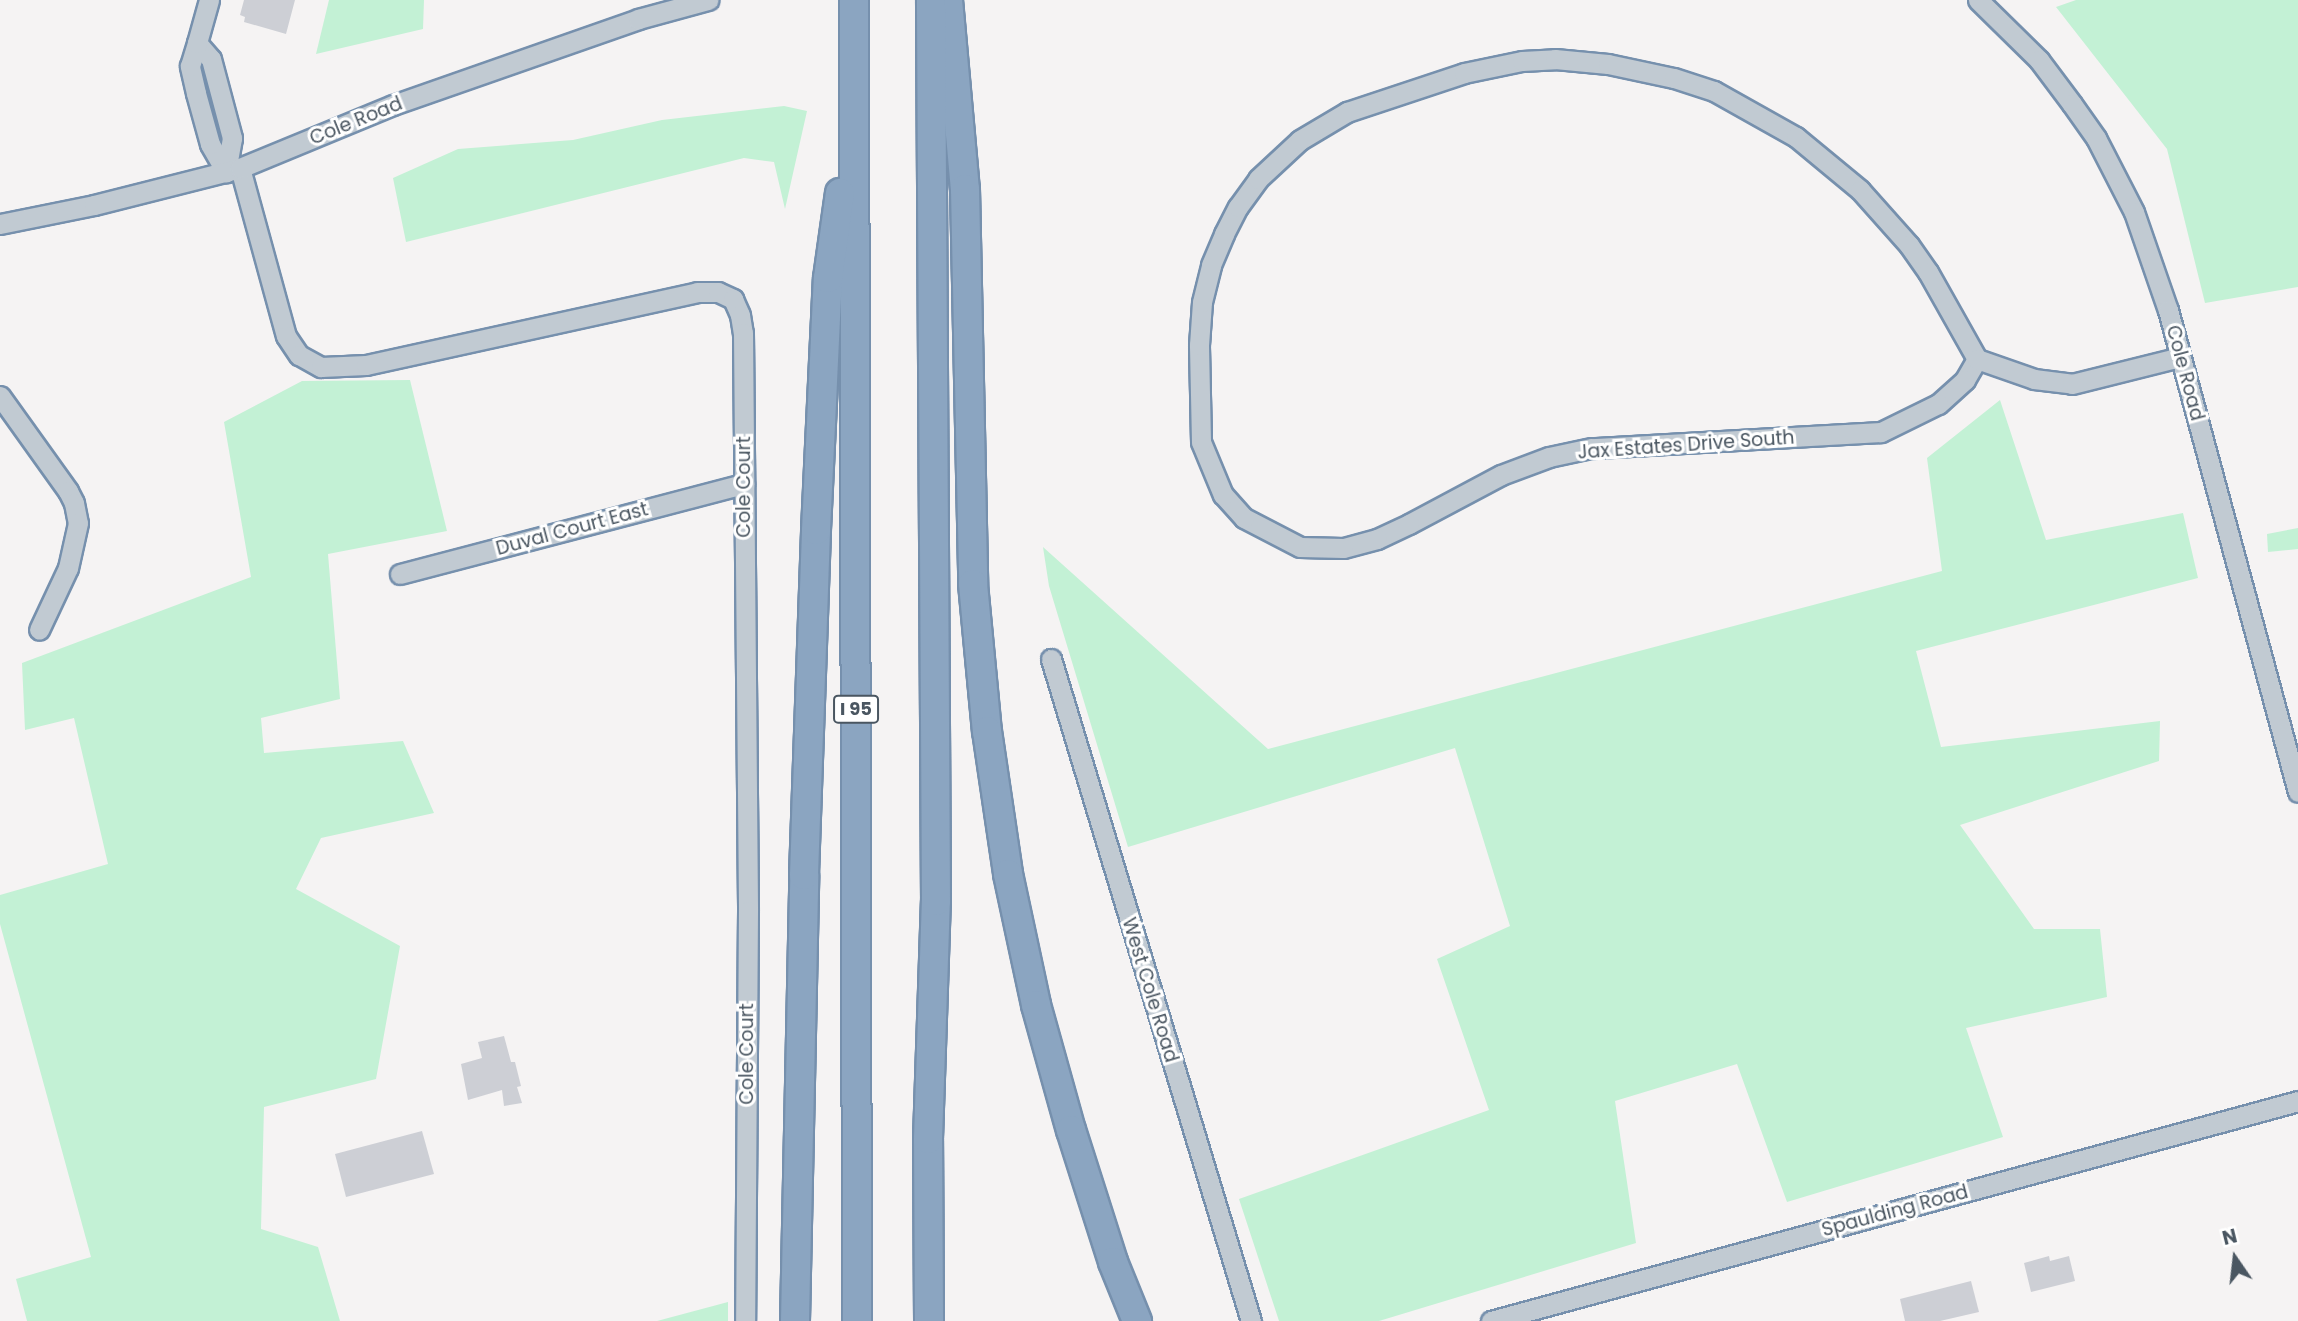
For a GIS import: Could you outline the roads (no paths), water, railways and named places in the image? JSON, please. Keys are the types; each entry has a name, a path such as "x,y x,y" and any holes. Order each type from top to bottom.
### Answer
{"highway":[{"name":"I 95","path":"854,0 857,1321"},
{"path":"929,1321 928,1139 936,901 931,0"},
{"path":"948,0 965,189 973,584 987,731 1008,874 1036,1005 1071,1130 1113,1262 1137,1321"},
{"path":"795,1321 804,875 823,371 828,278 854,96"}],"street":[{"path":"209,0 190,66 210,144 233,170"},
{"name":"Cole Road","path":"0,224 83,208 233,170 393,105 638,19 708,0"},
{"name":"Cole Road","path":"1978,0 2039,60 2096,138 2129,202 2151,255 2298,792"},
{"path":"197,43 211,59 219,87 232,138 233,170"},
{"name":"Jax Estates Drive South","path":"1555,59 1608,64 1674,78 1714,91 1796,137 1860,190 1909,245 1928,272 1977,359 1965,380 1938,404 1881,432 1591,448 1549,457 1501,475 1409,524 1368,542 1343,548 1300,547 1244,518 1223,495 1212,475 1201,442 1199,414 1202,302 1210,265 1238,207 1274,162 1300,140 1347,113 1404,92 1489,67 1555,59"},
{"path":"196,93 219,87"},
{"name":"Cole Court","path":"233,170 286,336 299,355 321,366 337,369 366,365 697,292 718,292 733,299 740,314 743,334 748,911 745,1321"},
{"path":"1977,359 2035,379 2072,384 2180,357"},
{"path":"0,396 68,491 74,503 78,523 68,568 39,629"},
{"name":"Duval Court East","path":"400,574 744,484"},
{"name":"West Cole Road","path":"1051,659 1251,1321"},
{"name":"Spaulding Road","path":"1491,1321 2298,1101"}]}
